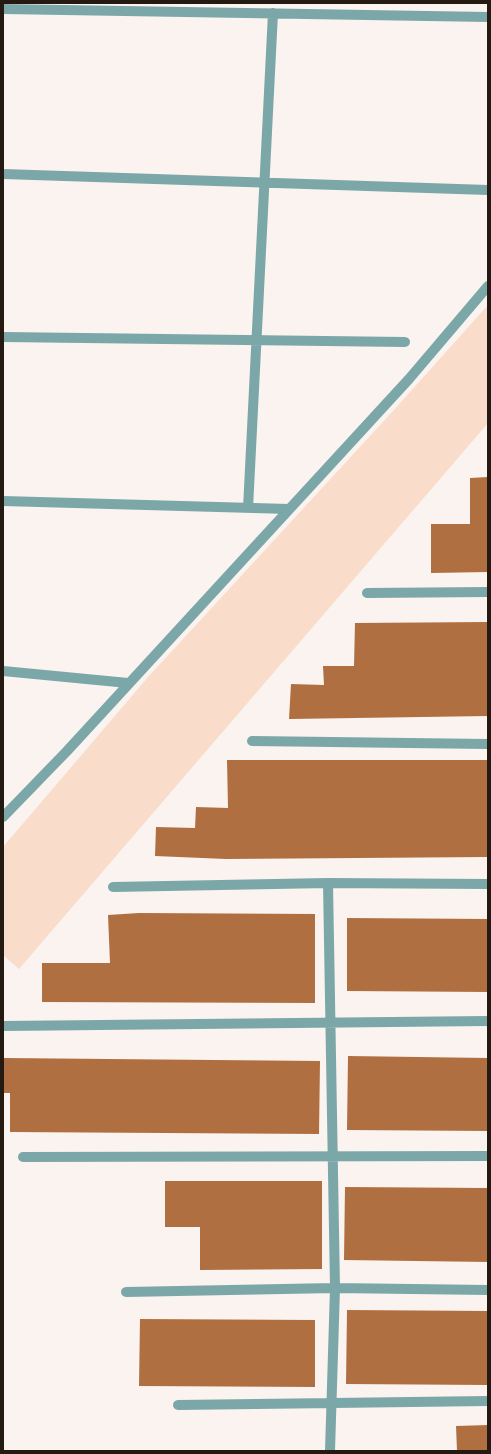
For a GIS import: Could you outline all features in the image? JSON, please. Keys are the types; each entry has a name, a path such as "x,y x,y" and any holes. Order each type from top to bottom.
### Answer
{"street":[{"path":"3,9 488,17"},
{"path":"248,508 273,13"},
{"path":"3,174 488,190"},
{"path":"3,817 67,751 409,379 488,286"},
{"path":"3,337 404,342"},
{"path":"3,500 289,509"},
{"path":"367,593 488,592"},
{"path":"3,671 128,683"},
{"path":"252,741 488,744"},
{"path":"328,883 336,1288 330,1451"},
{"path":"113,887 328,883 488,884"},
{"path":"3,1026 488,1021"},
{"path":"23,1156 488,1156"},
{"path":"126,1292 336,1288 488,1290"},
{"path":"178,1405 488,1401"}],"shaded area":[{"path":"488,305 488,423 19,969 3,955 3,847 149,676 394,410"}],"building":[{"path":"488,477 488,572 431,573 431,524 470,524 470,478"},
{"path":"488,622 488,716 289,719 291,684 324,685 323,666 354,666 355,623"},
{"path":"227,760 488,760 488,857 226,859 155,856 156,827 195,828 196,807 228,808"},
{"path":"139,913 315,914 315,1003 42,1002 42,963 110,963 108,915"},
{"path":"347,918 488,919 488,992 347,991"},
{"path":"348,1056 488,1058 488,1131 347,1130"},
{"path":"3,1058 320,1061 319,1134 10,1132 10,1093 3,1093"},
{"path":"165,1181 322,1181 322,1269 200,1270 200,1227 165,1227"},
{"path":"345,1187 488,1188 488,1262 344,1260"},
{"path":"347,1310 488,1311 488,1385 346,1384"},
{"path":"140,1319 315,1320 315,1387 139,1386"},
{"path":"488,1425 488,1451 457,1451 456,1426"}]}
